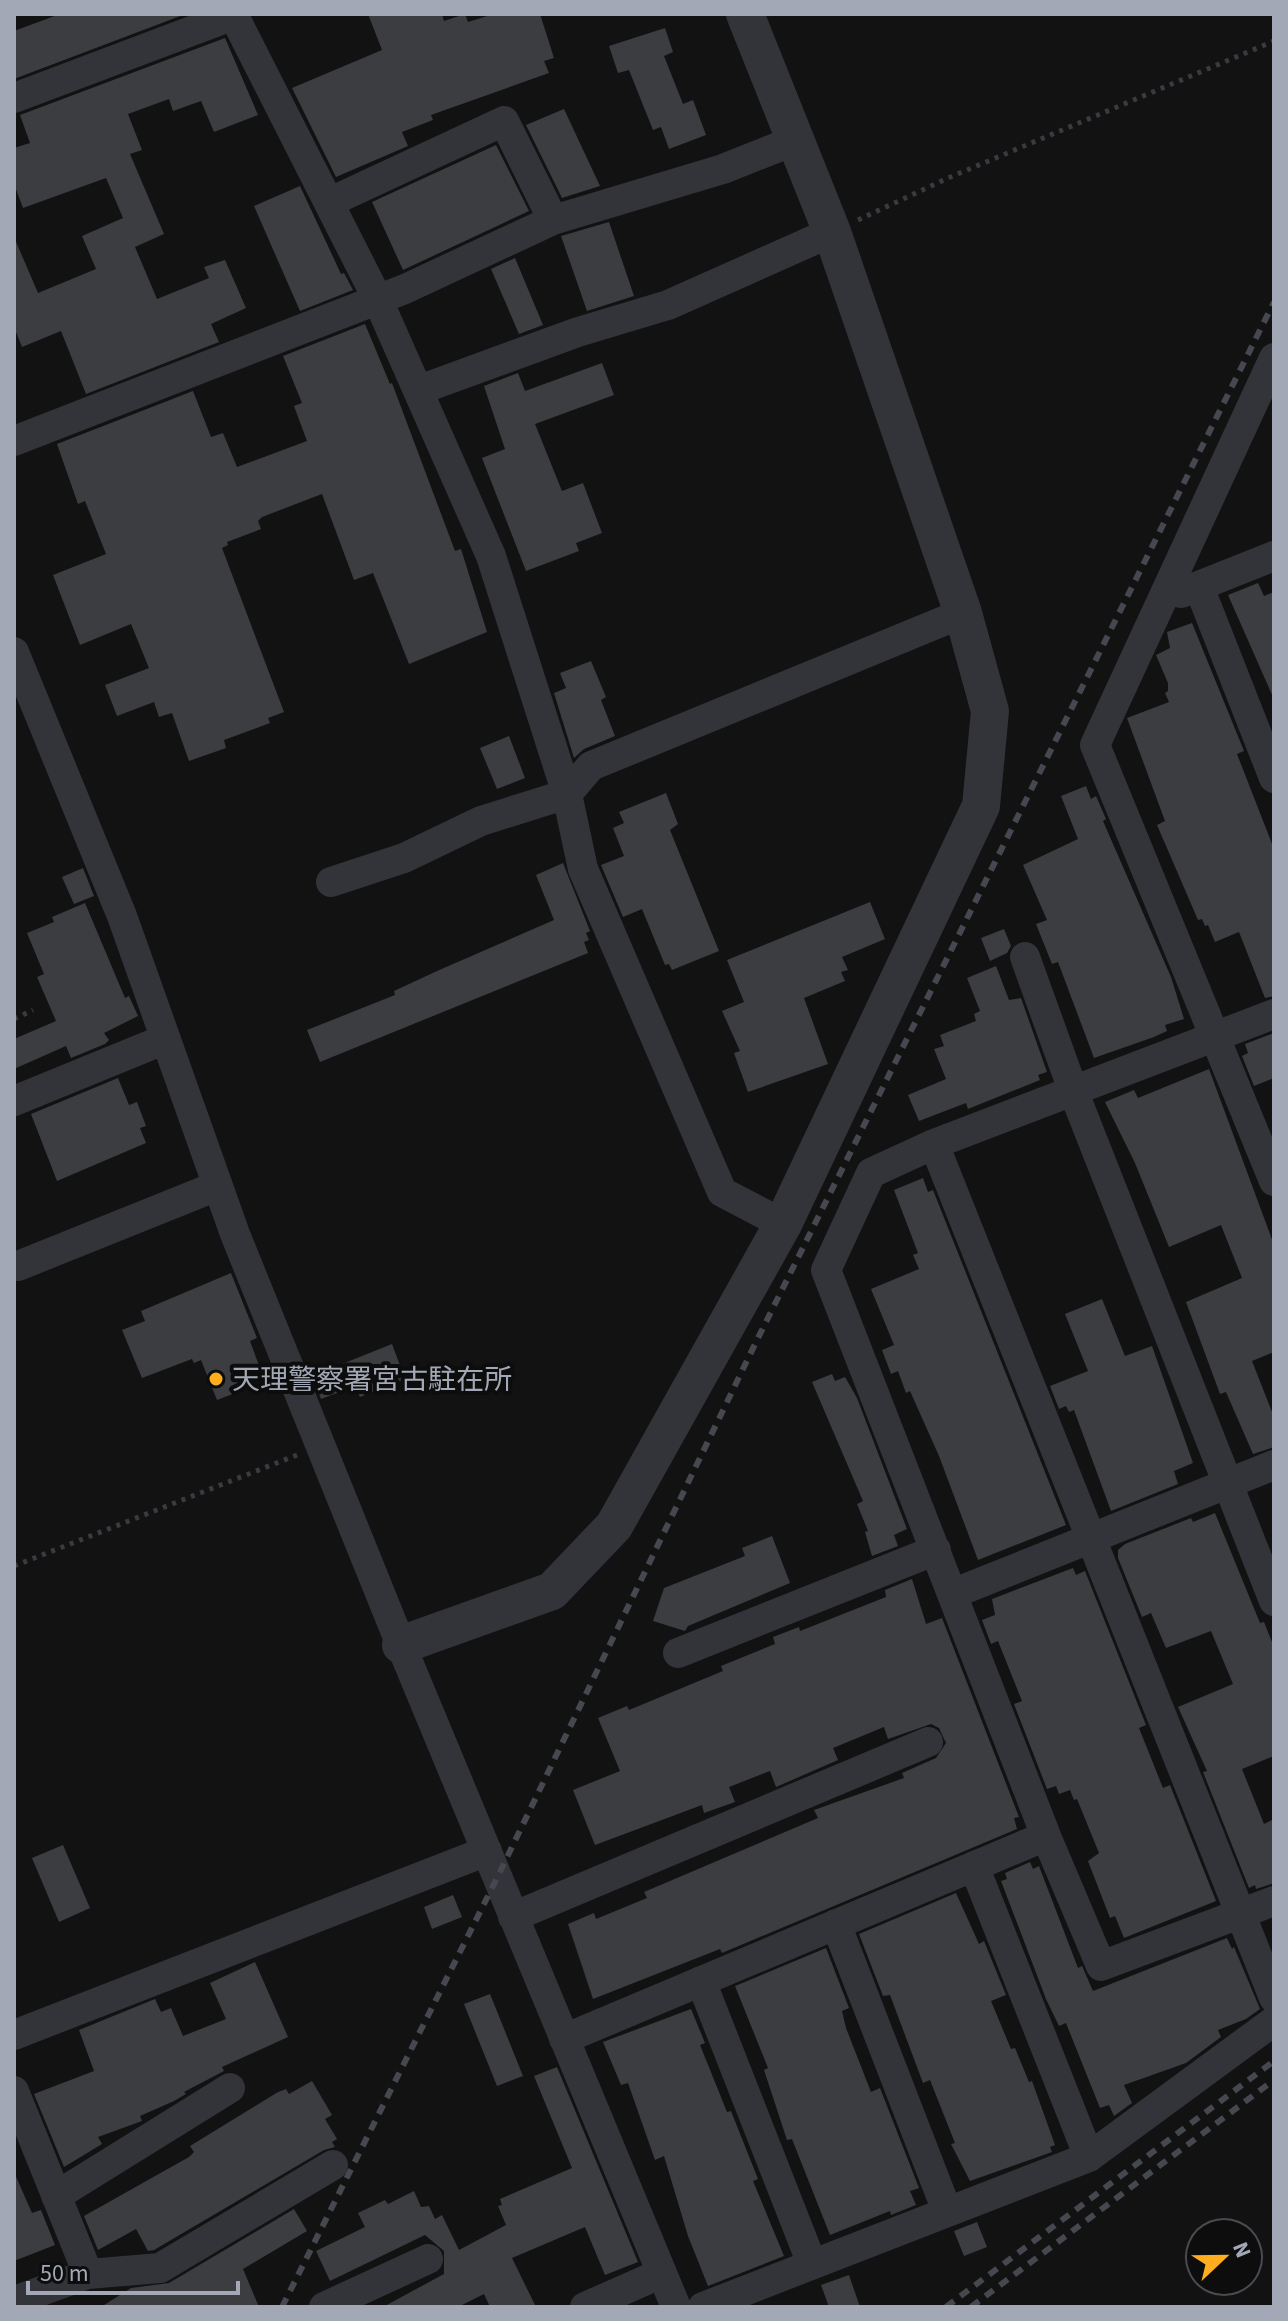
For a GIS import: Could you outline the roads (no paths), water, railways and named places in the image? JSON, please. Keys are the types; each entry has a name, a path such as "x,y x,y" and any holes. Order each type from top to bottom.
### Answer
{"street":[{"path":"14,98 234,14 377,298 491,556 567,794 583,869 722,1192 783,1224"},
{"path":"401,1645 552,1591 614,1526 783,1224 981,806 990,711 963,613 832,232 745,14"},
{"path":"330,202 504,121 553,220"},
{"path":"14,441 405,289 553,220 723,169 796,140"},
{"path":"419,390 578,332 668,305 832,232"},
{"path":"1274,358 1267,392 1095,745 1274,1181"},
{"path":"1164,599 1274,556"},
{"path":"1199,587 1274,778"},
{"path":"331,882 404,858 481,821 567,794 591,766 963,613"},
{"path":"14,652 122,916 163,1040 217,1186 320,1445 676,2307"},
{"path":"1025,957 1074,1093 1274,1601"},
{"path":"1274,1014 934,1144 871,1173 826,1270 1046,1836 1101,1966 1274,1901"},
{"path":"14,1101 163,1040"},
{"path":"934,1144 1274,1998"},
{"path":"18,1266 217,1186"},
{"path":"952,1594 1274,1465"},
{"path":"678,1653 936,1550"},
{"path":"513,1917 928,1742"},
{"path":"564,2039 1046,1836"},
{"path":"14,2035 487,1851"},
{"path":"974,1866 1089,2157"},
{"path":"836,1924 947,2211"},
{"path":"701,1981 812,2264"},
{"path":"703,2307 1089,2157 1274,2021"},
{"path":"56,2196 230,2088"},
{"path":"14,2091 88,2274"},
{"path":"15,2303 88,2274 160,2268 333,2165"},
{"path":"324,2307 428,2259"},
{"path":"585,2307 662,2273"}],"railway":[{"path":"282,2307 497,1878 757,1340 1274,302"},
{"path":"946,2307 1274,2061"},
{"path":"971,2307 1274,2080"}],"place":[{"name":"天理警察署宮古駐在所","path":"216,1379"}]}
